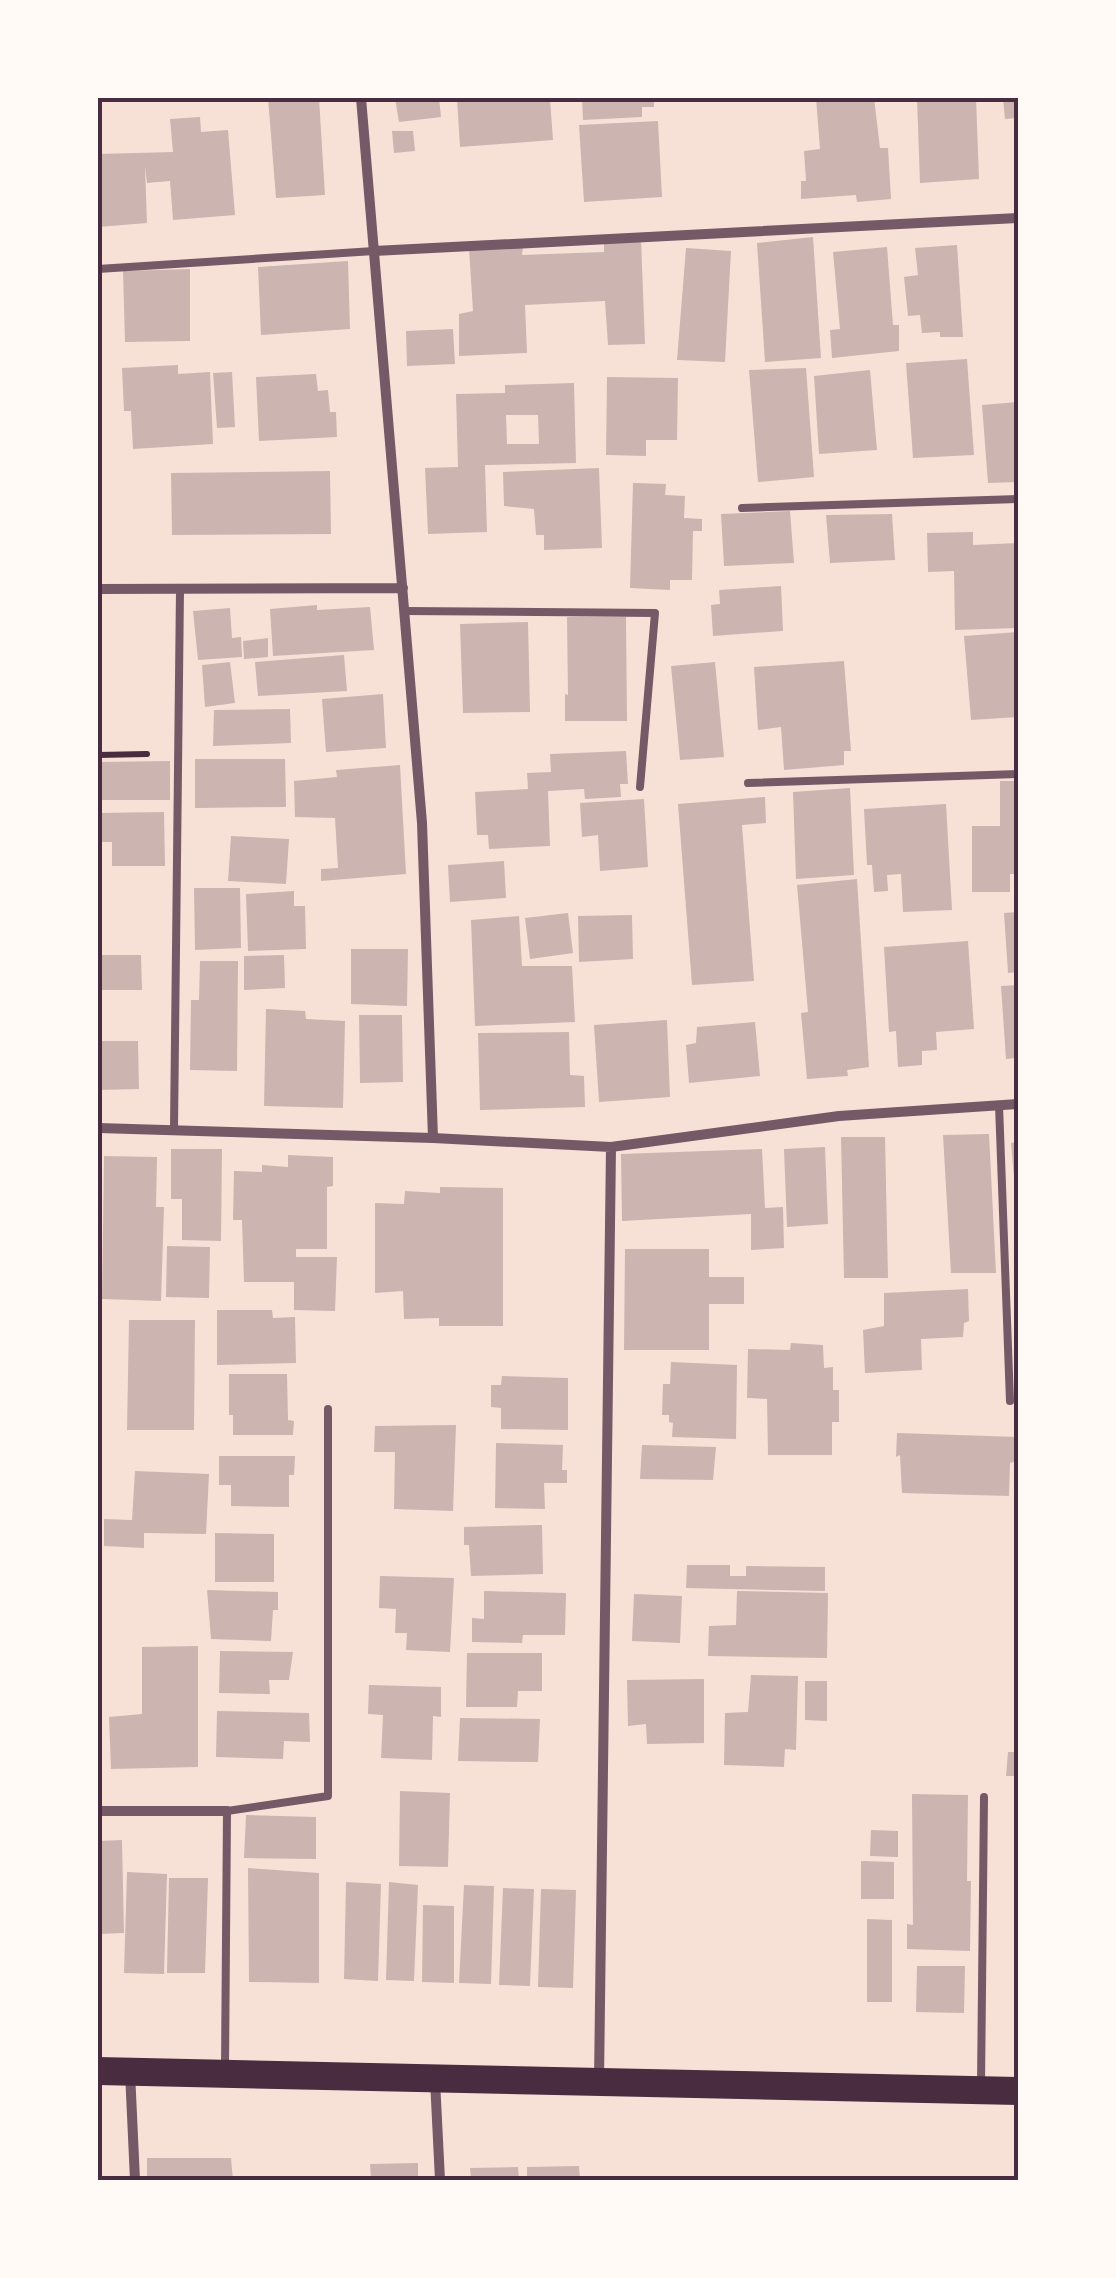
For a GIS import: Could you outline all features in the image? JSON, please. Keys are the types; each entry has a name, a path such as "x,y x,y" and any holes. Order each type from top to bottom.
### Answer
{"highway":[{"path":"98,2071 1018,2091"}],"street":[{"path":"362,98 422,823 432,1138"},
{"path":"374,251 1018,218"},
{"path":"98,588 403,588"},
{"path":"98,1128 611,1147 840,1116 1018,1104"},
{"path":"599,2082 611,1147"},
{"path":"98,1810 227,1811"},
{"path":"130,2071 135,2180"},
{"path":"435,2079 440,2180"}],"lane":[{"path":"98,269 374,251"},
{"path":"742,508 1018,499"},
{"path":"174,1129 180,589"},
{"path":"405,611 655,613 640,787"},
{"path":"748,783 1018,774"},
{"path":"999,1105 1010,1401"},
{"path":"225,2073 227,1811 328,1796 328,1409"},
{"path":"981,2090 984,1797"}],"path":[{"path":"98,755 178,753"}],"building":[{"path":"268,98 319,98 325,195 276,198"},
{"path":"395,98 439,98 441,117 399,122"},
{"path":"457,98 550,99 553,140 460,147"},
{"path":"582,98 654,98 654,107 642,107 642,117 583,120"},
{"path":"816,98 874,98 880,148 888,148 891,199 857,202 856,195 801,199 801,181 806,181 804,151 820,149"},
{"path":"917,98 976,98 979,179 920,183"},
{"path":"1003,98 1018,98 1018,118 1005,119"},
{"path":"200,117 201,132 228,130 235,215 173,220 170,181 147,183 145,166 147,223 98,227 98,154 173,152 170,119"},
{"path":"658,121 662,197 584,202 579,125"},
{"path":"392,131 413,131 415,151 394,153"},
{"path":"813,237 821,358 765,362 757,243"},
{"path":"641,239 645,344 608,345 605,301 525,305 527,353 459,356 459,314 473,311 469,248 523,247 522,255 604,252 604,240"},
{"path":"957,245 963,337 922,333 920,315 908,316 904,277 918,275 915,248"},
{"path":"887,247 899,351 832,358 830,330 840,329 833,252"},
{"path":"686,248 731,251 725,362 677,360"},
{"path":"348,261 350,329 261,335 258,267"},
{"path":"190,269 190,341 125,342 123,271"},
{"path":"453,329 455,364 407,366 406,331"},
{"path":"967,359 974,455 913,458 906,363"},
{"path":"178,365 178,374 210,372 213,444 133,449 131,411 124,411 122,368"},
{"path":"806,368 814,477 758,482 749,370"},
{"path":"870,370 877,450 819,454 814,376"},
{"path":"232,372 235,427 217,428 213,373"},
{"path":"316,374 318,391 328,390 330,412 336,412 337,437 259,441 256,377"},
{"path":"607,377 678,378 677,440 646,440 646,456 606,455"},
{"path":"574,383 576,463 485,465 487,532 428,534 425,468 458,467 456,394 505,393 505,385","holes":["506,415 538,415 539,444 507,444"]},
{"path":"1018,402 1018,482 988,483 982,405"},
{"path":"599,468 602,548 544,550 544,535 536,535 534,509 504,506 503,472"},
{"path":"330,471 331,534 172,535 171,473"},
{"path":"633,483 666,484 665,495 685,496 684,518 702,519 702,531 693,531 692,580 670,580 670,590 630,588"},
{"path":"790,511 794,563 724,566 721,514"},
{"path":"892,514 895,560 830,563 826,515"},
{"path":"973,532 973,545 1018,543 1017,628 955,630 954,571 928,572 927,533"},
{"path":"781,586 783,631 713,636 711,605 720,604 719,590"},
{"path":"317,605 317,610 370,607 374,650 273,656 270,609"},
{"path":"230,608 232,638 241,637 242,657 198,660 193,611"},
{"path":"567,617 626,617 627,721 565,721"},
{"path":"528,622 530,712 463,713 460,624"},
{"path":"1018,632 1018,717 971,720 964,636"},
{"path":"268,638 268,657 244,659 243,641"},
{"path":"344,655 347,691 258,696 255,662"},
{"path":"844,661 851,751 844,751 844,765 784,770 781,727 758,730 754,667"},
{"path":"230,662 235,703 205,707 202,665"},
{"path":"715,662 724,757 680,760 671,666"},
{"path":"383,694 386,748 326,752 322,699"},
{"path":"290,709 291,743 213,746 214,710"},
{"path":"626,751 628,784 620,784 621,797 585,799 584,789 548,791 550,846 489,849 488,835 477,835 475,792 528,789 527,773 551,772 550,754"},
{"path":"195,759 285,759 286,807 195,808"},
{"path":"170,761 170,800 98,800 98,762"},
{"path":"400,765 406,874 321,881 321,869 338,868 335,818 295,817 294,781 337,777 336,770"},
{"path":"1000,781 1018,781 1018,874 1010,874 1010,892 972,892 972,826 1000,826"},
{"path":"850,788 854,875 796,879 793,792"},
{"path":"765,797 766,823 742,825 754,981 692,985 678,804"},
{"path":"644,799 648,867 600,871 598,835 582,837 580,803"},
{"path":"946,804 952,910 903,912 901,874 887,875 888,891 874,892 872,865 867,865 864,809"},
{"path":"164,812 165,866 112,866 112,842 98,842 98,813"},
{"path":"231,836 289,839 286,884 228,881"},
{"path":"504,861 506,898 450,902 448,865"},
{"path":"857,879 869,1067 847,1070 848,1076 807,1079 801,1013 808,1012 797,885"},
{"path":"194,888 240,888 241,948 195,950"},
{"path":"294,891 294,906 305,906 306,949 248,951 246,894"},
{"path":"1018,912 1018,972 1008,973 1004,913"},
{"path":"568,913 573,953 530,959 525,918"},
{"path":"632,915 633,959 579,962 578,916"},
{"path":"519,916 522,966 572,966 575,1022 475,1026 471,920"},
{"path":"968,941 974,1029 936,1032 937,1050 922,1051 922,1065 898,1067 896,1031 889,1032 884,947"},
{"path":"351,949 408,949 407,1006 351,1004"},
{"path":"98,955 141,955 142,990 98,990"},
{"path":"284,955 285,988 244,990 244,956"},
{"path":"200,961 238,961 237,1071 190,1070 191,1000 199,1000"},
{"path":"1018,985 1018,1058 1006,1059 1001,986"},
{"path":"266,1009 305,1011 306,1019 345,1021 343,1108 264,1106"},
{"path":"359,1015 402,1015 403,1082 360,1083"},
{"path":"667,1020 670,1097 599,1102 594,1025"},
{"path":"755,1022 760,1076 689,1083 686,1045 696,1043 697,1027"},
{"path":"569,1032 570,1075 584,1076 585,1107 480,1110 478,1033"},
{"path":"98,1041 138,1041 139,1089 98,1090"},
{"path":"989,1134 996,1273 951,1273 943,1135"},
{"path":"841,1137 885,1137 888,1278 844,1278"},
{"path":"1018,1142 1018,1201 1016,1202 1011,1143"},
{"path":"825,1147 828,1224 787,1227 784,1149"},
{"path":"171,1149 222,1149 221,1241 182,1240 182,1199 171,1199"},
{"path":"762,1149 765,1208 783,1207 784,1248 751,1250 751,1214 622,1221 621,1154"},
{"path":"288,1155 333,1157 333,1186 327,1187 327,1249 296,1249 296,1257 337,1257 335,1311 294,1310 294,1282 244,1282 242,1220 233,1220 234,1171 262,1172 262,1165 288,1167"},
{"path":"104,1156 157,1157 156,1207 164,1207 161,1301 102,1299"},
{"path":"440,1187 503,1188 503,1326 439,1326 439,1318 404,1319 403,1291 375,1293 375,1203 404,1204 405,1191 440,1193"},
{"path":"167,1246 210,1247 209,1298 166,1297"},
{"path":"625,1249 709,1249 709,1277 744,1277 744,1304 709,1304 709,1350 624,1350"},
{"path":"968,1289 969,1321 964,1323 963,1337 921,1339 922,1370 865,1373 863,1330 884,1326 884,1293"},
{"path":"217,1310 272,1310 273,1318 295,1317 296,1363 217,1365"},
{"path":"129,1320 195,1320 194,1430 127,1430"},
{"path":"791,1343 823,1345 824,1368 833,1367 833,1390 839,1390 839,1422 832,1422 832,1455 768,1455 767,1399 747,1398 748,1349 790,1350"},
{"path":"671,1362 737,1365 736,1439 672,1437 673,1423 669,1422 669,1415 662,1415 663,1384 670,1384"},
{"path":"229,1374 287,1374 288,1420 294,1421 293,1435 233,1435"},
{"path":"502,1376 568,1378 568,1430 501,1429 501,1408 491,1407 491,1385 501,1385"},
{"path":"456,1425 453,1511 394,1509 395,1452 374,1452 375,1426"},
{"path":"897,1433 1018,1437 1018,1461 1010,1463 1009,1496 902,1493"},
{"path":"496,1443 563,1445 562,1470 567,1470 567,1483 544,1483 545,1509 495,1508"},
{"path":"642,1445 716,1447 713,1480 640,1479"},
{"path":"219,1456 295,1456 294,1475 289,1475 289,1507 231,1506 231,1485 219,1485"},
{"path":"135,1471 209,1474 206,1534 144,1533 144,1548 104,1546 104,1519 132,1520"},
{"path":"542,1525 543,1574 471,1576 464,1527"},
{"path":"215,1533 274,1534 274,1582 215,1582"},
{"path":"687,1565 730,1565 730,1576 746,1576 746,1566 825,1567 825,1591 686,1588"},
{"path":"380,1576 454,1578 450,1652 406,1650 407,1633 395,1633 396,1609 379,1608"},
{"path":"207,1590 278,1592 271,1641 211,1639"},
{"path":"484,1591 566,1593 565,1635 523,1635 522,1643 472,1642 472,1618 484,1619"},
{"path":"737,1591 828,1593 827,1658 708,1656 709,1626 736,1625"},
{"path":"634,1594 682,1596 680,1643 632,1641"},
{"path":"198,1646 198,1767 111,1769 109,1717 142,1714 142,1647"},
{"path":"220,1651 293,1652 289,1680 269,1680 270,1694 219,1693"},
{"path":"467,1653 542,1653 542,1691 518,1691 517,1707 466,1707"},
{"path":"751,1675 798,1676 796,1750 785,1749 784,1767 724,1765 725,1713 748,1712"},
{"path":"704,1679 704,1743 647,1744 646,1724 628,1726 627,1680"},
{"path":"805,1681 827,1681 827,1721 805,1720"},
{"path":"369,1685 441,1687 441,1717 433,1716 432,1760 381,1758 383,1715 368,1714"},
{"path":"217,1711 309,1713 310,1742 284,1741 283,1759 216,1757"},
{"path":"460,1718 540,1719 538,1762 458,1761"},
{"path":"1008,1752 1018,1752 1018,1776 1006,1776"},
{"path":"400,1791 450,1793 448,1867 399,1866"},
{"path":"912,1794 968,1795 970,1951 907,1949 907,1924 913,1925"},
{"path":"246,1815 316,1817 316,1859 244,1858"},
{"path":"871,1830 898,1831 898,1857 870,1856"},
{"path":"122,1840 124,1933 98,1934 98,1841"},
{"path":"861,1861 894,1862 894,1899 861,1899"},
{"path":"248,1868 319,1873 319,1983 249,1982"},
{"path":"127,1872 167,1874 164,1974 124,1973"},
{"path":"169,1878 208,1878 205,1973 167,1973"},
{"path":"346,1882 381,1884 378,1981 344,1979"},
{"path":"389,1882 418,1885 414,1981 386,1980"},
{"path":"464,1885 494,1886 491,1984 459,1983"},
{"path":"503,1888 534,1889 530,1986 499,1985"},
{"path":"541,1889 576,1890 573,1988 538,1987"},
{"path":"423,1905 454,1906 454,1983 422,1982"},
{"path":"867,1919 892,1920 892,2002 867,2002"},
{"path":"917,1966 965,1966 964,2013 916,2012"},
{"path":"147,2158 231,2158 233,2180 147,2180"},
{"path":"418,2163 418,2180 371,2180 370,2164"},
{"path":"579,2166 580,2180 527,2180 527,2167"},
{"path":"518,2167 519,2180 471,2180 470,2168"}]}
